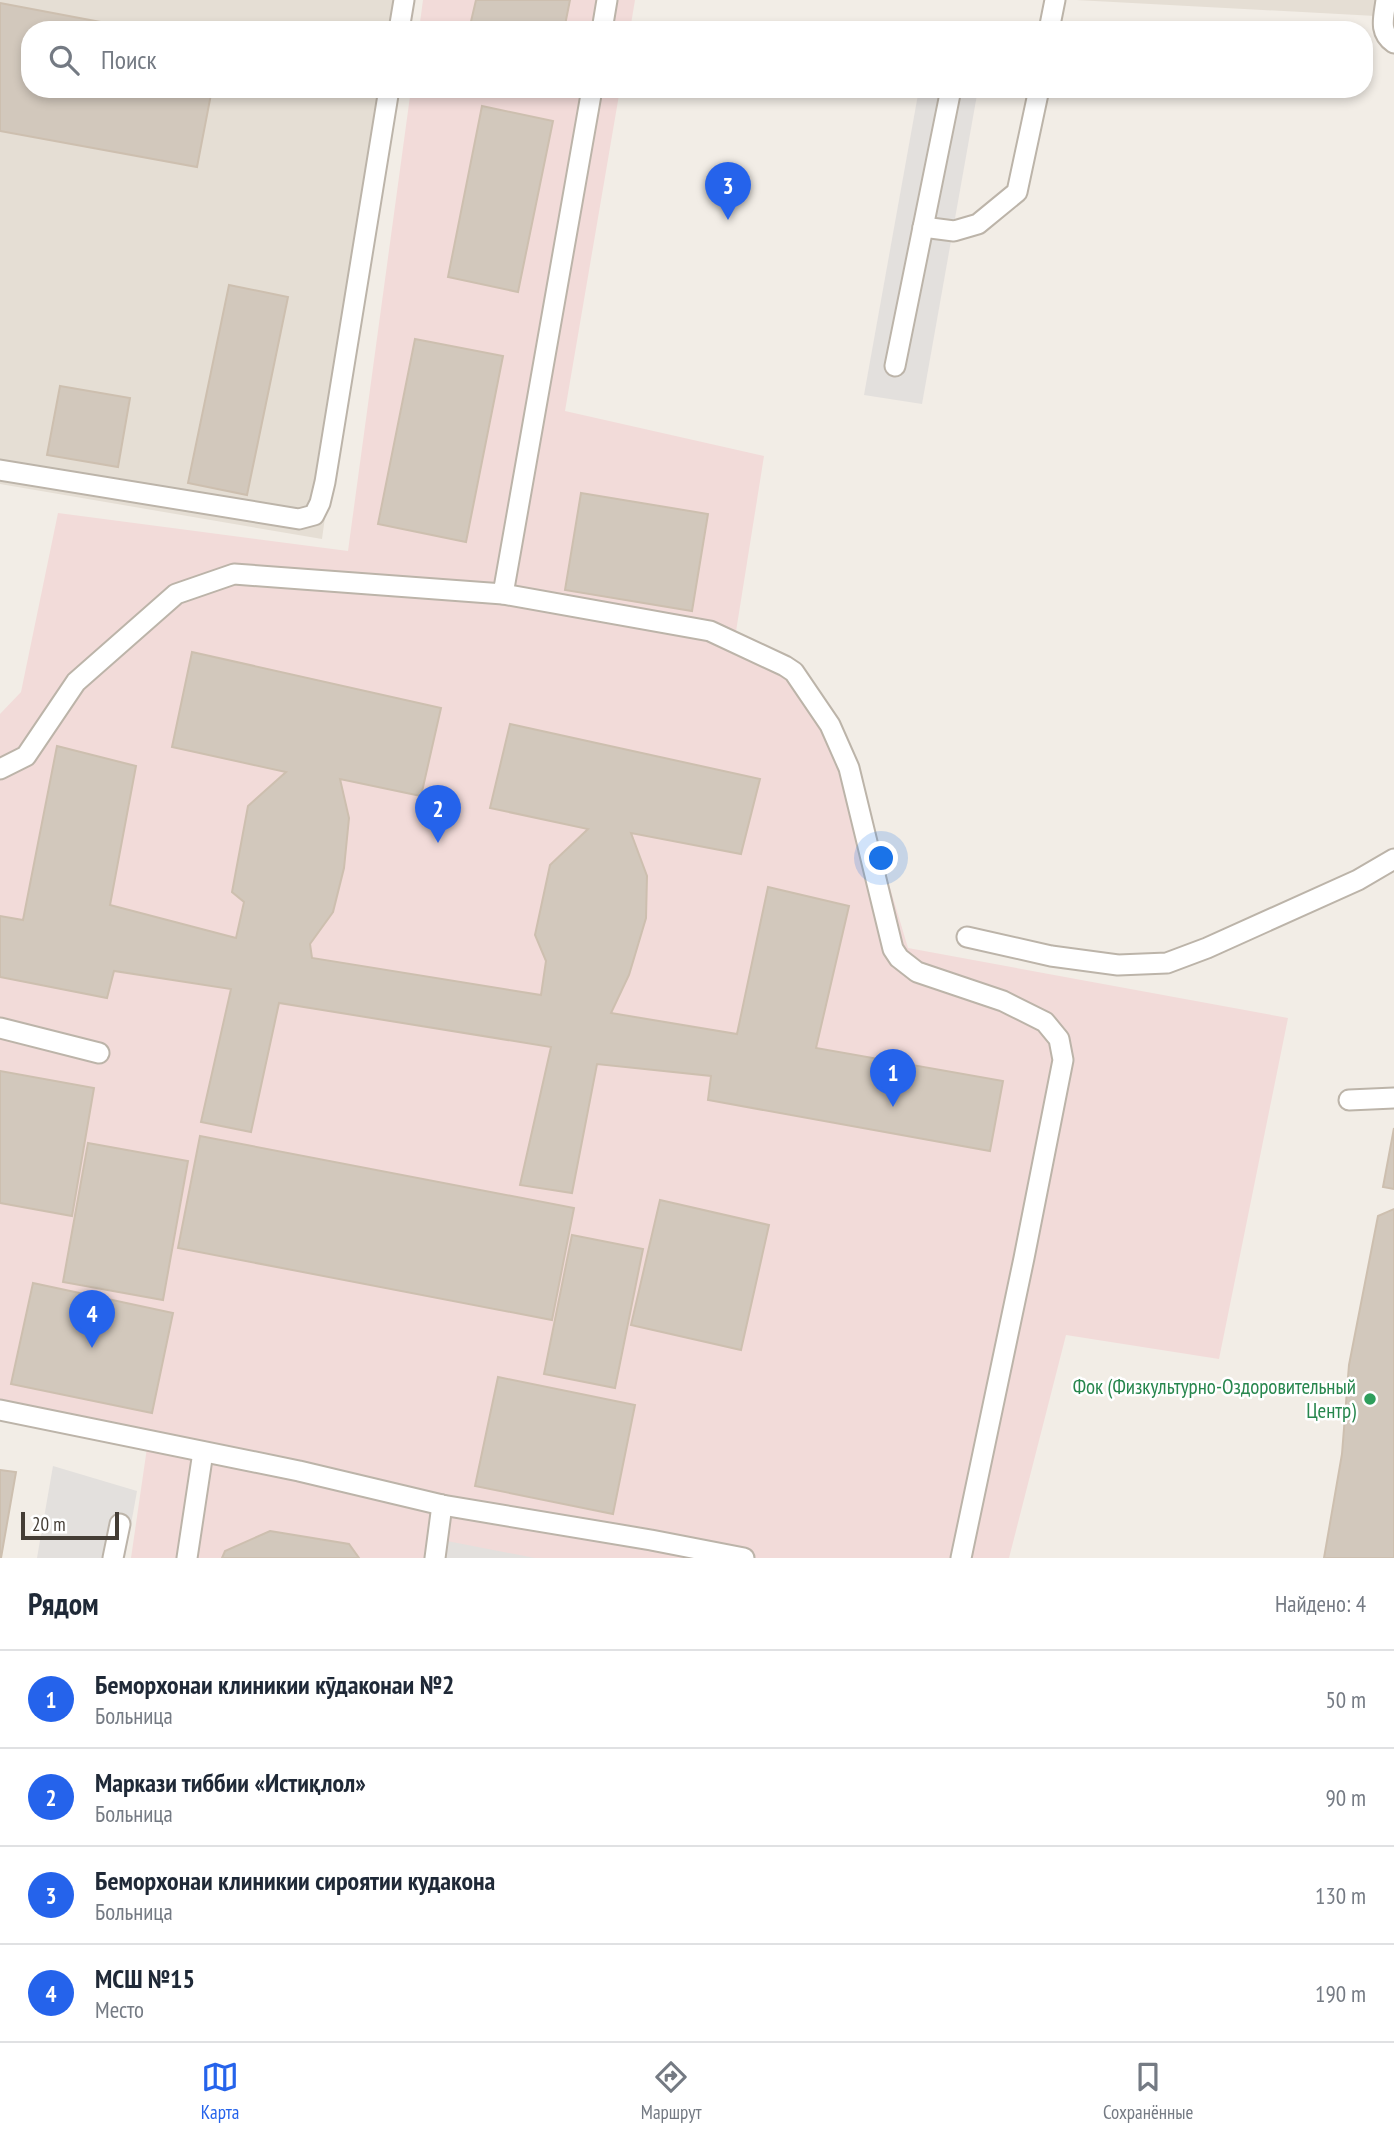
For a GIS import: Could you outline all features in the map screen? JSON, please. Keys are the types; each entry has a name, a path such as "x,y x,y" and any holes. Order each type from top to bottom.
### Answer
{"lane":[{"path":"400,21 404,0"},
{"path":"604,21 607,0"},
{"path":"1051,21 1055,0"},
{"path":"1386,0 1382,28 1386,37 1394,43"},
{"path":"0,470 299,519 314,515 325,482 388,98"},
{"path":"503,594 590,98"},
{"path":"895,366 949,98"},
{"path":"923,227 954,231 978,224 1017,192 1037,98"},
{"path":"0,769 26,756 76,682 176,594 234,574 503,594 710,631 794,672 830,725 849,768 893,949 899,958 917,972 1003,1001 1045,1022 1059,1039 1063,1060 961,1558"},
{"path":"967,937 1051,956 1118,965 1167,963 1207,948 1345,885 1394,859"},
{"path":"0,1028 99,1053"},
{"path":"1349,1100 1394,1098"},
{"path":"0,1410 299,1471 442,1505 744,1558"},
{"path":"187,1558 203,1452"},
{"path":"435,1558 442,1505"},
{"path":"113,1558 120,1524"}],"shaded area":[{"path":"0,0 397,0 394,21 21,21 21,98 383,98 322,539 0,484"},
{"path":"423,0 635,0 632,21 420,21"},
{"path":"1076,0 1394,0 1394,17"},
{"path":"410,98 618,98 565,411 764,456 734,644 800,671 845,737 908,948 1288,1018 1219,1359 1066,1335 1009,1558 131,1558 148,1441 0,1416 0,714 21,692 58,513 348,551"},
{"path":"917,98 976,98 922,404 864,395"},
{"path":"53,1466 137,1491 125,1558 37,1558"},
{"path":"447,1541 535,1558 443,1558"}],"building":[{"path":"476,0 570,0 566,21 471,21"},
{"path":"0,3 95,21 21,21 21,98 210,98 197,167 0,131"},
{"path":"482,106 553,121 518,292 448,277"},
{"path":"229,285 288,297 247,495 188,483"},
{"path":"415,339 503,356 466,542 378,524"},
{"path":"60,386 130,398 118,467 47,455"},
{"path":"581,493 708,514 692,611 565,590"},
{"path":"192,652 441,708 421,796 340,779 349,818 344,868 333,912 310,944 312,958 541,995 546,961 535,935 550,865 588,829 490,808 510,724 760,779 741,854 631,833 647,876 646,918 629,975 611,1013 737,1034 768,887 849,906 816,1048 1003,1081 990,1151 708,1100 711,1076 597,1064 572,1193 520,1185 551,1047 279,1003 251,1132 201,1122 231,989 114,971 107,998 0,977 0,916 23,920 57,746 136,766 110,905 236,938 244,902 232,892 248,806 286,772 172,747"},
{"path":"0,1071 94,1088 72,1216 0,1203"},
{"path":"1394,1128 1394,1189 1383,1187"},
{"path":"200,1136 574,1208 552,1320 178,1248"},
{"path":"88,1143 188,1161 163,1300 63,1282"},
{"path":"660,1200 769,1225 741,1350 631,1325"},
{"name":"Фок (Физкультурно-Оздоровительный Центр)","path":"1394,1209 1394,1558 1324,1558 1342,1454 1349,1365 1378,1216"},
{"path":"572,1235 643,1249 615,1388 544,1374"},
{"path":"33,1283 173,1313 152,1413 11,1384"},
{"path":"498,1377 635,1405 613,1514 475,1486"},
{"path":"0,1470 16,1472 1,1558 0,1558"},
{"path":"270,1531 349,1544 359,1558 222,1558 225,1551"}],"place":[{"name":"Беморхонаи клиникии сироятии кудакона","path":"728,220"},
{"name":"Маркази тиббии «Истиқлол»","path":"438,843"},
{"name":"Беморхонаи клиникии кӯдаконаи №2","path":"893,1107"},
{"name":"МСШ №15","path":"92,1348"},
{"name":"Фок (Физкультурно-Оздоровительный Центр)","path":"1370,1399"}]}
